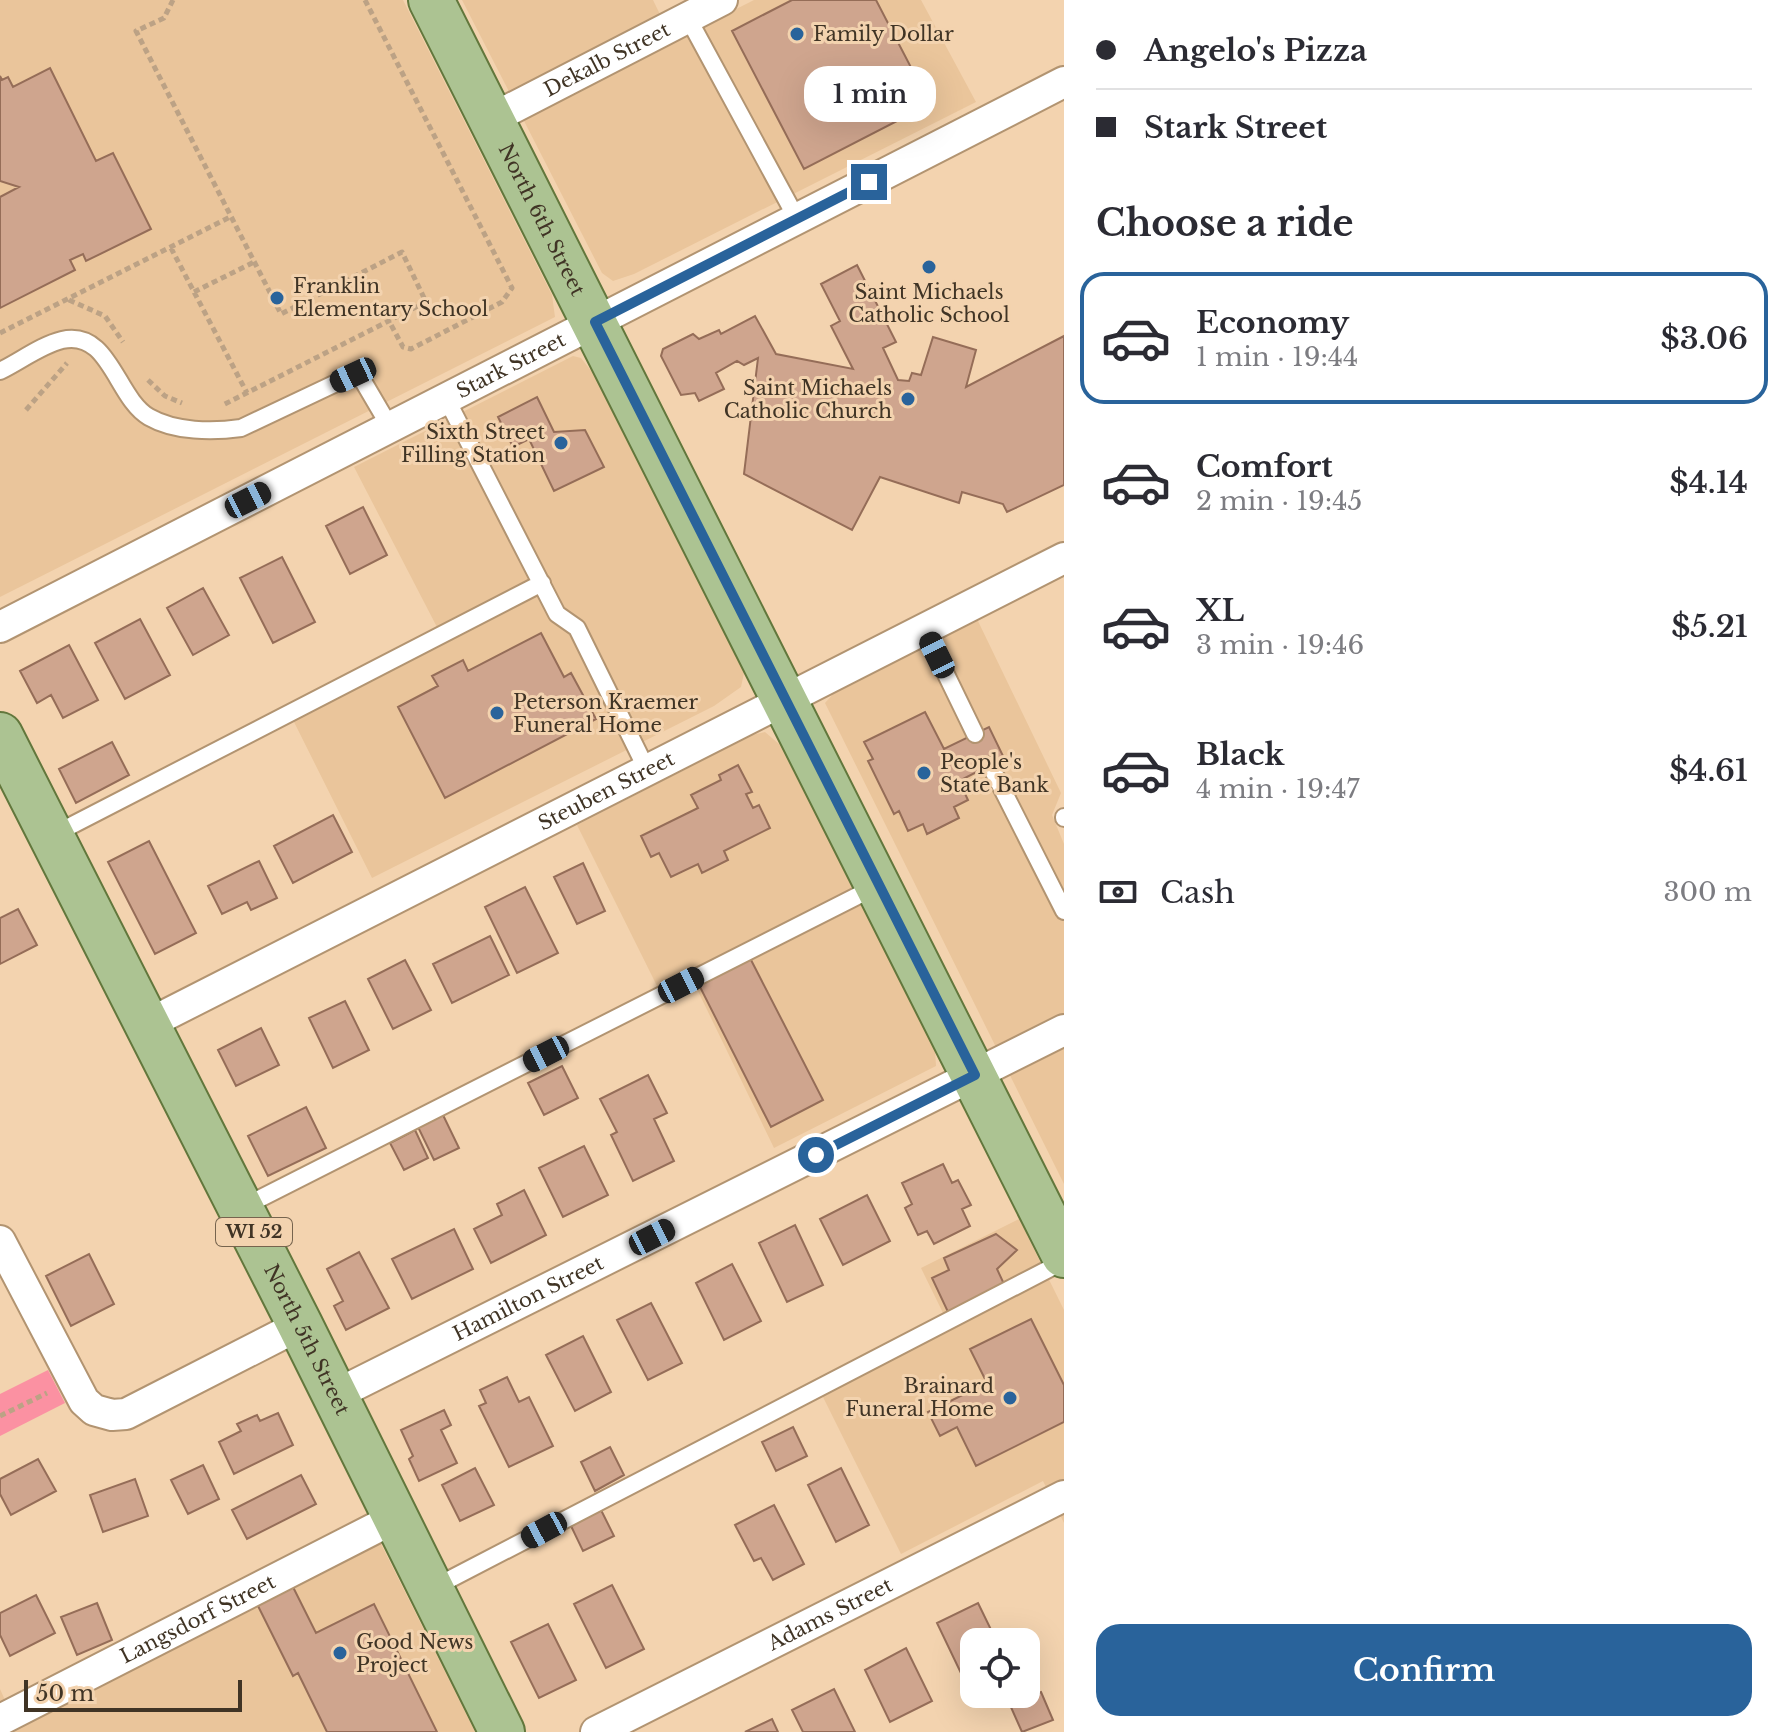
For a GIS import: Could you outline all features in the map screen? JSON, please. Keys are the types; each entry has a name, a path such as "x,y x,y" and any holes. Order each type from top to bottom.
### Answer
{"main road":[{"name":"North 6th Street","path":"431,0 787,699 1064,1255"},
{"name":"North 5th Street","path":"0,735 397,1517 502,1732"}],"street":[{"name":"Dekalb Street","path":"493,118 722,0"},
{"name":"Stark Street","path":"0,627 1064,82"},
{"name":"Steuben Street","path":"148,1024 1064,558"},
{"name":"Hamilton Street","path":"335,1395 1064,1030"},
{"path":"0,1241 84,1401 104,1412 126,1414 300,1325"},
{"name":"Adams Street","path":"596,1732 1064,1496"},
{"name":"Langsdorf Street","path":"0,1720 397,1517"}],"lane":[{"path":"688,18 797,219"},
{"path":"0,371 62,340 82,342 95,346 130,399 147,416 168,425 224,431 241,428 353,375 363,381 390,427"},
{"path":"446,398 557,614 577,628 647,770"},
{"path":"52,836 542,583"},
{"path":"924,629 975,734"},
{"path":"990,765 1064,911"},
{"path":"241,1208 880,885"},
{"path":"431,1588 1064,1261"}],"path":[{"path":"173,0 164,18 136,31 281,314 402,252 426,302 217,406"},
{"path":"365,0 512,288 502,302 411,349 403,347 389,321"},
{"path":"0,333 230,217"},
{"path":"171,248 247,393"},
{"path":"194,292 254,262"},
{"path":"69,300 92,307 115,328 128,353"},
{"path":"89,315 92,307"},
{"path":"26,410 67,363"},
{"path":"143,375 165,396 196,405"},
{"path":"0,1416 47,1393"}],"shaded area":[{"name":"Franklin Elementary School","path":"0,0 403,0 552,295 555,317 0,597"},
{"path":"462,0 653,0 673,41 754,0 921,0 976,102 634,274 613,281 602,273"},
{"path":"573,356 581,358 592,372 740,661 744,673 741,687 714,706 372,878 286,706 438,629 354,467"},
{"path":"977,619 1061,793 1052,815 1064,844 1064,1184 825,703 834,693"},
{"path":"765,732 779,744 854,887 658,988 577,825 752,735"},
{"path":"860,900 935,1050 936,1066 774,1148 695,985"},
{"path":"1019,1219 1064,1310 1064,1523 1043,1481 901,1554 821,1393 944,1315 921,1268"},
{"path":"48,1370 65,1403 0,1436 0,1394"},
{"path":"380,1542 475,1732 0,1732 0,1689 13,1718"}],"building":[{"path":"792,0 876,0 930,104 804,169 732,31"},
{"path":"50,68 96,161 113,153 151,229 86,261 83,254 70,260 75,270 0,308 0,197 19,187 0,181 0,76 2,80 8,77 13,87"},
{"name":"Saint Michaels Catholic Church","path":"857,265 896,342 883,348 898,380 909,381 912,373 921,375 933,337 976,350 966,387 1064,336 1064,485 1007,512 1003,504 962,492 959,503 880,477 852,530 744,474 758,358 744,365 737,361 716,373 724,389 699,401 695,393 681,395 661,356 663,349 693,334 699,339 719,330 721,334 755,316 776,354 853,369 831,326 840,321 821,284"},
{"name":"Sixth Street Filling Station","path":"537,397 554,432 585,430 604,467 554,491 529,439 513,447 498,417"},
{"path":"363,507 387,555 350,574 326,526"},
{"path":"282,557 315,622 273,643 240,578"},
{"path":"203,588 229,635 193,655 167,608"},
{"path":"140,619 170,675 125,699 95,643"},
{"name":"Peterson Kraemer Funeral Home","path":"541,633 564,677 571,673 596,719 445,798 398,707 438,686 432,676 463,660 468,671"},
{"path":"69,645 98,700 63,718 51,695 37,703 20,671"},
{"name":"People's State Bank","path":"925,712 944,749 989,727 1004,758 959,781 968,800 954,807 959,818 927,834 923,824 908,831 899,811 894,814 868,761 873,759 864,742"},
{"path":"112,742 129,775 76,803 59,769"},
{"path":"738,765 752,792 746,794 753,808 759,805 770,828 724,851 728,860 702,873 698,864 671,877 659,853 651,857 641,836 698,808 691,795 721,780 719,775"},
{"path":"333,815 352,852 293,883 274,846"},
{"path":"149,841 196,933 155,954 108,862"},
{"path":"259,861 277,898 251,910 247,902 222,914 208,886"},
{"path":"583,863 605,911 577,924 554,877"},
{"path":"525,887 558,953 517,973 485,907"},
{"path":"18,909 37,945 0,964 0,918"},
{"path":"490,936 509,975 452,1003 433,964"},
{"path":"750,958 823,1100 771,1127 699,985"},
{"path":"405,960 431,1010 393,1029 368,979"},
{"path":"345,1001 369,1050 333,1068 309,1018"},
{"path":"261,1028 279,1065 236,1086 218,1050"},
{"path":"562,1066 578,1098 544,1115 528,1083"},
{"path":"648,1075 667,1113 654,1119 674,1161 633,1181 611,1135 617,1132 600,1099"},
{"path":"306,1107 326,1148 268,1176 248,1136"},
{"path":"443,1115 459,1148 434,1160 418,1127"},
{"path":"415,1130 428,1158 404,1170 390,1143"},
{"path":"584,1146 608,1195 563,1217 539,1168"},
{"path":"943,1164 952,1183 958,1180 971,1205 962,1209 970,1226 934,1244 927,1231 918,1235 905,1208 912,1204 902,1183"},
{"path":"524,1190 546,1235 491,1263 474,1229 502,1215 497,1204"},
{"path":"867,1195 890,1241 843,1265 820,1219"},
{"path":"795,1225 823,1285 787,1302 759,1243"},
{"path":"454,1229 473,1269 412,1299 392,1259"},
{"path":"996,1234 1017,1250 997,1269 1004,1284 948,1312 932,1278 949,1270 944,1258"},
{"path":"359,1252 389,1308 346,1330 334,1306 343,1301 327,1269"},
{"path":"89,1254 114,1304 71,1326 46,1276"},
{"path":"732,1264 761,1321 724,1340 696,1283"},
{"path":"651,1303 682,1363 648,1380 617,1320"},
{"name":"Brainard Funeral Home","path":"1031,1319 1064,1385 1064,1422 976,1466 957,1427 940,1436 928,1412 987,1383 970,1349"},
{"path":"583,1336 611,1392 575,1411 546,1355"},
{"path":"507,1377 519,1402 529,1397 553,1446 509,1467 479,1406 486,1403 480,1390"},
{"path":"444,1410 451,1425 441,1430 457,1463 419,1481 409,1459 413,1456 401,1430"},
{"path":"278,1413 293,1445 234,1474 219,1442 241,1431 237,1424 257,1415 260,1421"},
{"path":"793,1427 807,1456 776,1471 762,1442"},
{"path":"610,1447 624,1475 595,1491 581,1462"},
{"path":"38,1459 56,1491 11,1515 0,1494 0,1479"},
{"path":"203,1465 219,1499 188,1514 171,1480"},
{"path":"475,1468 494,1505 460,1521 442,1485"},
{"path":"841,1468 869,1525 836,1542 808,1485"},
{"path":"301,1475 316,1504 247,1539 232,1510"},
{"path":"135,1479 148,1516 103,1532 90,1495"},
{"path":"774,1505 804,1564 773,1580 761,1558 754,1561 735,1525"},
{"path":"601,1510 614,1536 583,1551 571,1526"},
{"name":"Good News Project","path":"292,1585 316,1633 374,1604 437,1732 327,1732 298,1673 293,1676 256,1602"},
{"path":"612,1585 644,1649 606,1668 574,1604"},
{"path":"36,1595 55,1633 10,1656 0,1635 0,1613"},
{"path":"97,1603 112,1640 77,1655 61,1617"},
{"path":"978,1603 990,1628 960,1628 960,1671 937,1623"},
{"path":"548,1624 576,1680 539,1698 511,1642"},
{"path":"906,1648 932,1701 890,1722 865,1670"},
{"path":"834,1689 855,1732 803,1732 792,1710"},
{"path":"1040,1692 1053,1720 1022,1732 1011,1708 1040,1708"},
{"path":"772,1719 778,1732 745,1732"}],"place":[{"name":"Family Dollar","path":"797,34"},
{"name":"Saint Michaels Catholic School","path":"929,267"},
{"name":"Franklin Elementary School","path":"277,298"},
{"name":"Saint Michaels Catholic Church","path":"908,399"},
{"name":"Sixth Street Filling Station","path":"561,443"},
{"name":"Peterson Kraemer Funeral Home","path":"497,713"},
{"name":"People's State Bank","path":"924,773"},
{"name":"Brainard Funeral Home","path":"1010,1398"},
{"name":"Good News Project","path":"340,1653"}],"route":[{"path":"816,1155 975,1075 595,322 869,182"}]}
